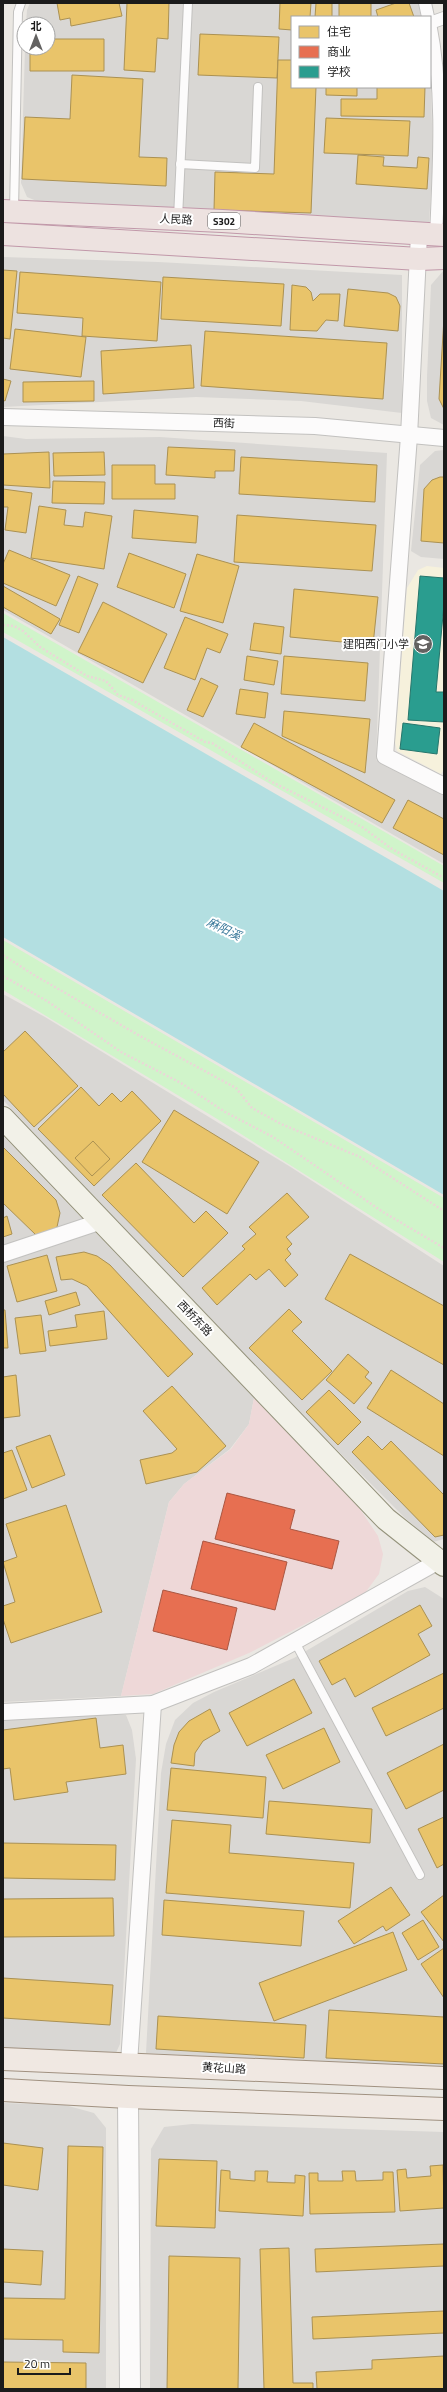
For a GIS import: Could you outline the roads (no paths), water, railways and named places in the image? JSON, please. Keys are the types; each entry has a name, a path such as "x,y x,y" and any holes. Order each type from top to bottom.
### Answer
{"highway":[{"name":"人民路","path":"8,211 178,219 433,235"},
{"path":"3,234 419,259 444,258"}],"main road":[{"name":"西桥东路","path":"3,1118 386,1519 443,1563"},
{"name":"黄花山路","path":"3,2059 129,2063 444,2078"},
{"path":"3,2090 128,2097 444,2109"}],"street":[{"path":"425,3 428,16"},
{"path":"431,23 444,18"},
{"path":"431,27 441,64 440,151 433,235 419,259 409,436 385,756 444,786"},
{"name":"西街","path":"3,417 315,426 409,436 444,438"},
{"path":"3,1254 102,1221"},
{"path":"3,1712 153,1704 251,1666 443,1563"},
{"path":"129,2063 153,1704"},
{"path":"128,2097 130,2389"}],"lane":[{"path":"8,211 18,12 20,3"},
{"path":"178,219 188,3"},
{"path":"180,164 255,168 258,87"},
{"path":"295,1642 420,1875"}],"water":[{"name":"麻阳溪","path":"3,637 444,891 444,1195 3,937"}],"place":[{"name":"建阳西门小学","path":"423,644"}]}
